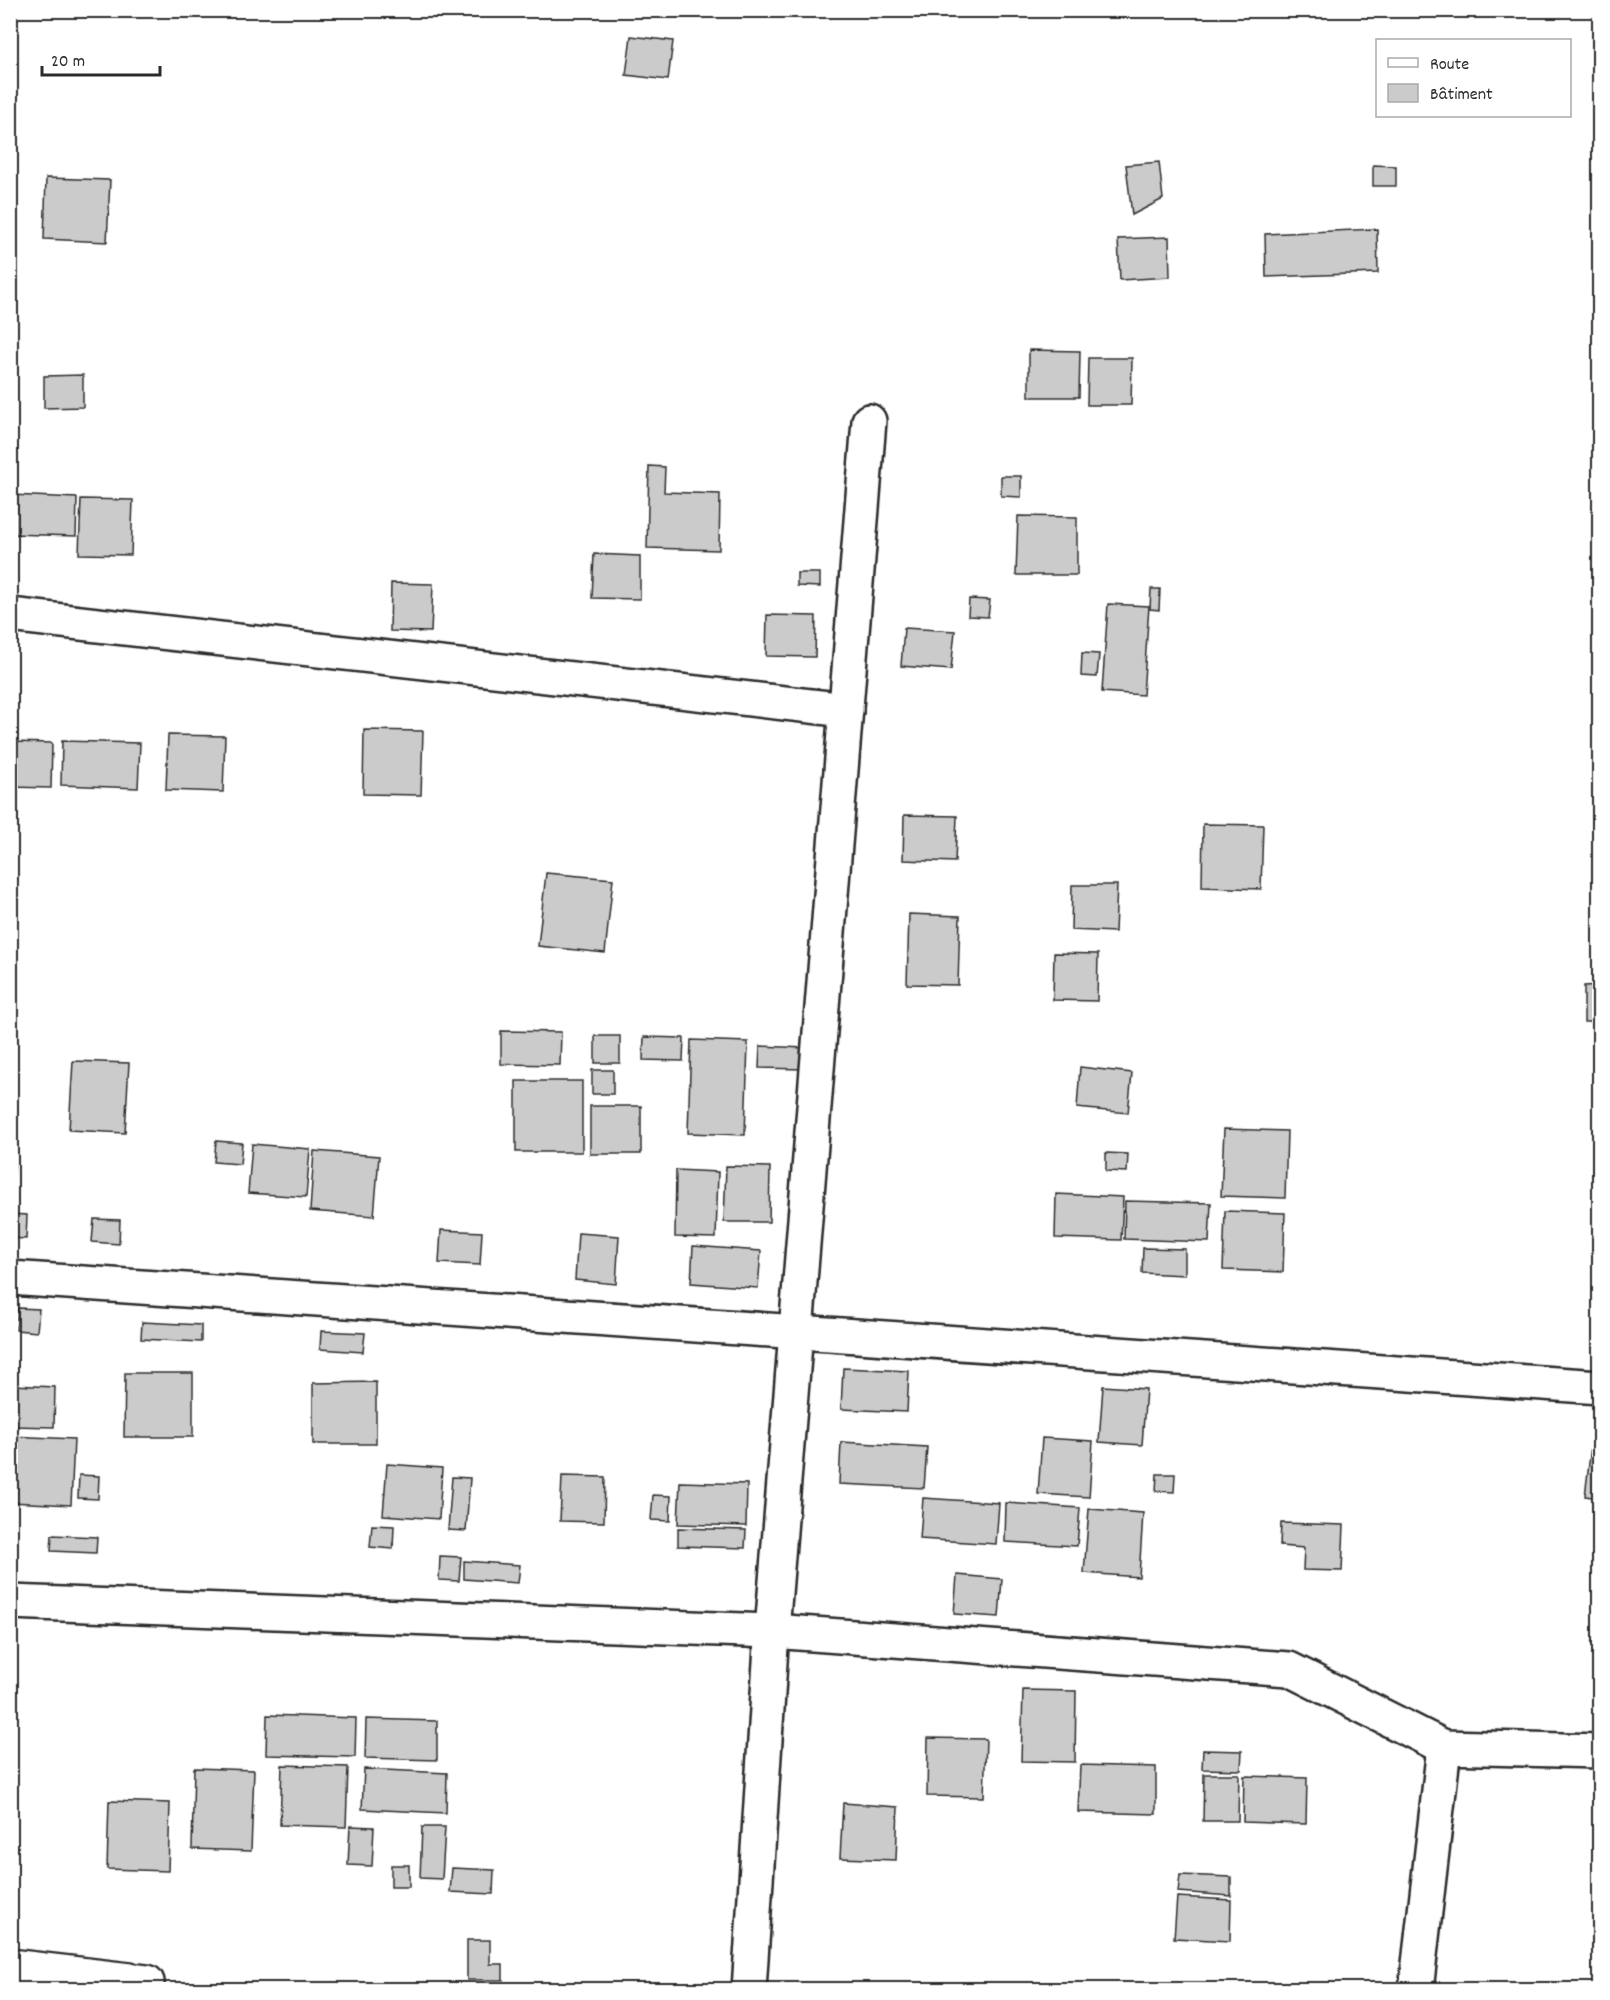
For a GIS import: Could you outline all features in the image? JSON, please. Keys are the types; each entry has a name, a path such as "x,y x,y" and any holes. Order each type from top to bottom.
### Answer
{"street":[{"path":"749,1989 772,1631 869,421"},
{"path":"10,615 846,710"},
{"path":"10,1278 1599,1387"},
{"path":"10,1602 772,1631 1289,1669 1444,1747 1599,1751"},
{"path":"1416,1989 1444,1747"},
{"path":"10,1966 147,1982"}],"building":[{"path":"603,10 682,10 682,12 603,12"},
{"path":"631,36 673,41 668,80 626,75"},
{"path":"1159,162 1163,199 1132,215 1126,165"},
{"path":"1373,165 1396,166 1396,186 1373,186"},
{"path":"46,178 110,180 107,242 44,239"},
{"path":"1377,229 1378,273 1266,277 1265,234"},
{"path":"1169,237 1170,277 1120,280 1118,239"},
{"path":"1029,350 1080,351 1079,397 1029,397"},
{"path":"1088,358 1132,358 1131,405 1087,405"},
{"path":"83,375 83,407 44,408 44,376"},
{"path":"649,466 665,467 664,492 720,494 719,550 647,548"},
{"path":"1001,476 1021,476 1021,497 1001,496"},
{"path":"10,495 77,498 76,536 10,534"},
{"path":"81,499 133,500 131,555 79,554"},
{"path":"1018,516 1077,517 1077,575 1016,575"},
{"path":"594,554 640,556 640,599 592,598"},
{"path":"797,573 820,573 820,587 797,586"},
{"path":"391,583 433,584 431,632 390,631"},
{"path":"1151,589 1160,589 1159,610 1150,609"},
{"path":"969,599 990,600 988,617 968,616"},
{"path":"1108,604 1149,606 1143,695 1102,692"},
{"path":"767,615 816,616 815,657 766,656"},
{"path":"904,628 955,631 951,670 901,666"},
{"path":"1082,653 1099,654 1097,677 1081,676"},
{"path":"364,730 423,731 421,795 363,794"},
{"path":"168,735 225,736 223,792 166,790"},
{"path":"62,741 140,743 138,788 61,785"},
{"path":"10,742 52,743 51,788 10,787"},
{"path":"904,815 957,816 955,862 903,860"},
{"path":"1203,824 1263,825 1261,889 1202,887"},
{"path":"546,873 613,879 605,953 538,946"},
{"path":"1072,885 1117,885 1115,932 1071,930"},
{"path":"909,914 960,916 958,985 907,984"},
{"path":"1054,953 1098,954 1097,1001 1053,1000"},
{"path":"1600,985 1600,1022 1584,1022 1584,986"},
{"path":"501,1031 561,1032 560,1065 501,1064"},
{"path":"595,1036 620,1036 620,1063 595,1063"},
{"path":"644,1037 684,1038 683,1061 643,1060"},
{"path":"691,1040 748,1042 745,1135 688,1133"},
{"path":"760,1046 805,1048 804,1069 759,1068"},
{"path":"73,1061 129,1063 125,1133 69,1130"},
{"path":"1080,1067 1132,1073 1128,1113 1077,1108"},
{"path":"592,1070 613,1070 613,1094 592,1094"},
{"path":"516,1081 582,1081 582,1152 516,1152"},
{"path":"590,1106 641,1106 641,1154 590,1154"},
{"path":"10,1127 16,1127 13,1184 10,1184"},
{"path":"1224,1129 1287,1131 1285,1198 1221,1196"},
{"path":"216,1141 242,1143 240,1164 214,1162"},
{"path":"252,1144 310,1149 306,1197 248,1193"},
{"path":"314,1151 379,1156 374,1216 310,1211"},
{"path":"1106,1153 1128,1154 1127,1172 1106,1171"},
{"path":"726,1166 770,1167 769,1222 724,1222"},
{"path":"676,1170 718,1172 716,1238 675,1237"},
{"path":"1056,1194 1123,1197 1121,1240 1055,1238"},
{"path":"1125,1201 1211,1203 1209,1242 1124,1239"},
{"path":"1225,1211 1285,1213 1283,1272 1223,1270"},
{"path":"10,1214 27,1215 26,1239 10,1238"},
{"path":"94,1219 120,1220 119,1244 92,1242"},
{"path":"441,1230 482,1232 480,1265 439,1263"},
{"path":"578,1233 619,1236 616,1284 575,1280"},
{"path":"693,1246 761,1251 758,1288 691,1283"},
{"path":"1143,1248 1185,1249 1185,1275 1142,1273"},
{"path":"18,1308 39,1309 37,1332 16,1330"},
{"path":"142,1322 201,1325 201,1342 141,1339"},
{"path":"321,1331 365,1333 363,1352 320,1349"},
{"path":"843,1368 909,1371 907,1412 841,1409"},
{"path":"125,1373 193,1373 193,1437 124,1437"},
{"path":"376,1382 376,1444 313,1444 313,1383"},
{"path":"13,1385 55,1387 54,1427 13,1426"},
{"path":"1103,1386 1146,1389 1142,1445 1099,1442"},
{"path":"1593,1430 1600,1431 1600,1498 1585,1496"},
{"path":"10,1436 74,1439 71,1505 10,1502"},
{"path":"1042,1438 1093,1441 1089,1497 1038,1494"},
{"path":"841,1442 927,1447 924,1488 839,1484"},
{"path":"387,1464 442,1468 439,1519 383,1515"},
{"path":"1157,1474 1175,1474 1174,1492 1156,1491"},
{"path":"79,1475 99,1476 98,1499 78,1498"},
{"path":"562,1476 605,1477 604,1522 560,1521"},
{"path":"452,1477 470,1478 466,1531 448,1530"},
{"path":"680,1482 747,1484 746,1526 678,1524"},
{"path":"653,1495 671,1496 670,1521 651,1520"},
{"path":"923,1498 999,1503 996,1544 920,1539"},
{"path":"1006,1503 1080,1508 1077,1546 1005,1542"},
{"path":"1089,1509 1143,1513 1139,1577 1084,1573"},
{"path":"1281,1523 1344,1525 1342,1571 1303,1570 1304,1548 1280,1546"},
{"path":"372,1525 394,1526 393,1549 370,1547"},
{"path":"678,1528 746,1530 745,1548 678,1546"},
{"path":"52,1535 97,1537 96,1553 51,1551"},
{"path":"440,1556 461,1557 459,1581 439,1580"},
{"path":"464,1561 520,1565 518,1583 464,1579"},
{"path":"957,1575 1002,1579 999,1617 954,1614"},
{"path":"1023,1690 1076,1691 1075,1762 1021,1761"},
{"path":"267,1715 356,1718 355,1757 266,1755"},
{"path":"366,1719 437,1721 437,1760 365,1758"},
{"path":"928,1738 986,1739 984,1797 927,1796"},
{"path":"1203,1750 1242,1751 1241,1770 1202,1769"},
{"path":"282,1765 348,1767 346,1827 280,1825"},
{"path":"1080,1765 1156,1767 1156,1814 1078,1812"},
{"path":"194,1768 254,1770 251,1851 192,1849"},
{"path":"364,1769 447,1773 446,1813 362,1809"},
{"path":"1204,1774 1239,1774 1238,1821 1203,1821"},
{"path":"1244,1776 1307,1778 1306,1824 1243,1822"},
{"path":"109,1801 170,1803 168,1871 107,1869"},
{"path":"843,1803 898,1807 896,1860 840,1858"},
{"path":"350,1826 374,1827 372,1866 348,1865"},
{"path":"422,1827 445,1827 442,1879 420,1878"},
{"path":"391,1865 409,1865 409,1887 391,1887"},
{"path":"452,1868 494,1870 493,1894 450,1892"},
{"path":"1180,1875 1231,1877 1231,1896 1178,1892"},
{"path":"1177,1897 1231,1900 1230,1941 1174,1938"},
{"path":"467,1940 490,1940 490,1964 503,1964 503,1980 467,1980"}]}
